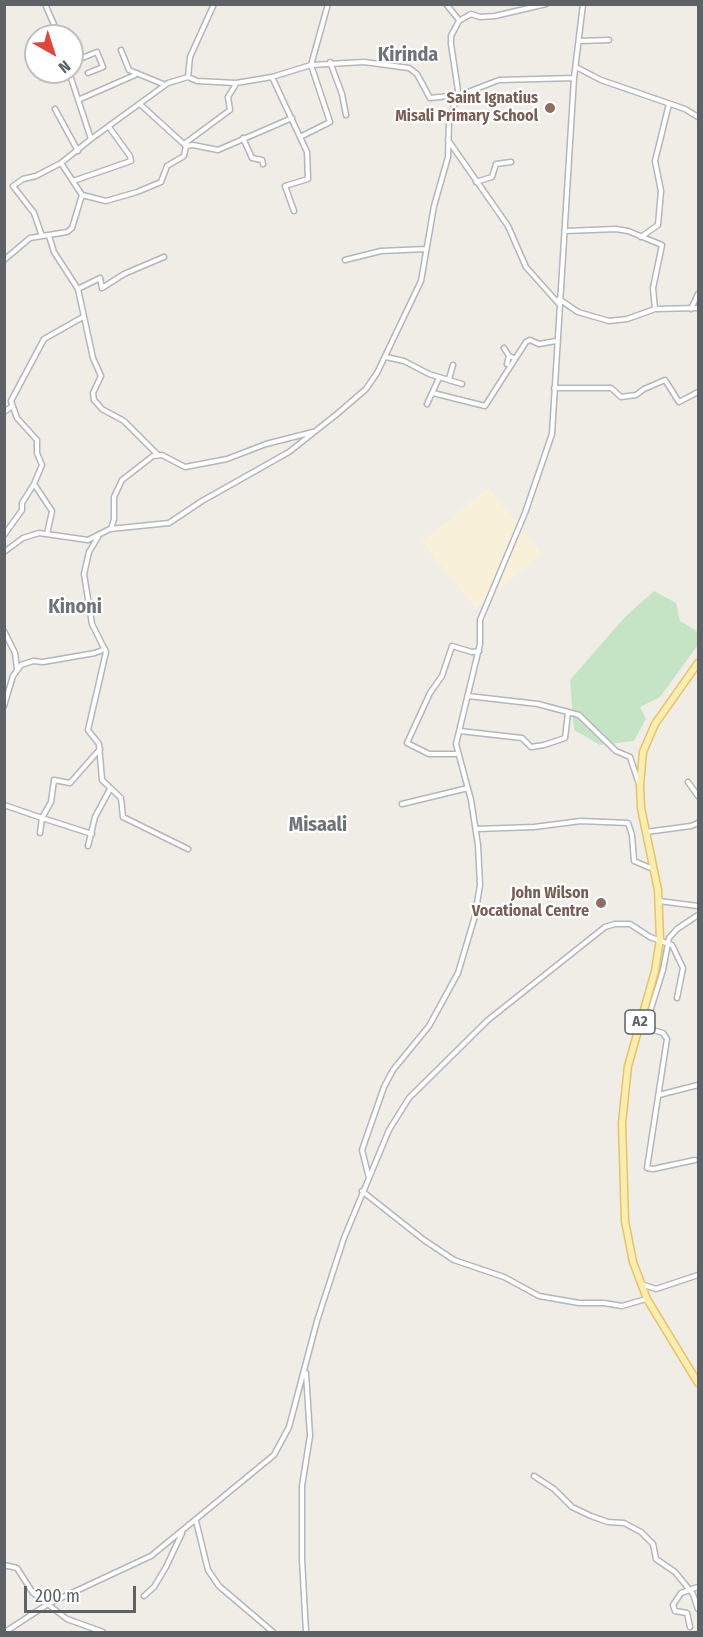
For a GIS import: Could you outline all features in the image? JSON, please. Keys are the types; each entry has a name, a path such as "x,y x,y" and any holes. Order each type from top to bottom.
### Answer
{"main road":[{"name":"A2","path":"699,663 663,710 650,733 643,752 640,785 645,832 659,901 660,939 658,958 642,1027 626,1073 622,1123 625,1221 633,1262 647,1299 699,1383"}],"street":[{"path":"45,4 54,24"},
{"path":"188,77 190,57 214,4"},
{"path":"302,136 330,122 311,65 328,4"},
{"path":"446,4 459,21"},
{"path":"4,552 30,535 47,534 81,541 98,537 110,529 169,523 289,452 366,388 386,357 421,281 426,249 448,157 449,121 458,96 451,36 459,21 471,14 480,17 495,16 546,4"},
{"path":"369,1178 362,1150 387,1080 429,1026 458,973 480,885 476,829 468,788 456,748 479,651 480,620 546,456 552,434 574,78 583,4"},
{"path":"579,41 609,40"},
{"path":"121,50 127,67 135,75 164,84"},
{"path":"84,57 97,52 103,67 88,73"},
{"path":"43,236 34,213 13,186 23,178 36,176 61,163 91,139 141,105 164,84 188,77 197,81 236,83 272,77 311,65 364,62 409,68 417,74 430,98 458,96 498,80 574,78"},
{"path":"330,63 342,94 346,115"},
{"path":"576,67 605,82 698,113"},
{"path":"78,100 135,75"},
{"path":"272,77 308,152 309,174 306,182 286,185 294,211"},
{"path":"61,163 82,195 106,201 158,183 163,180 167,166 184,156 185,145 230,110 228,97 236,83"},
{"path":"73,84 91,139"},
{"path":"641,237 658,225 661,191 655,161 669,104"},
{"path":"141,105 185,145 218,150 292,118"},
{"path":"55,109 78,151"},
{"path":"73,181 131,161 130,156 109,127"},
{"path":"243,138 252,158 262,160 263,164"},
{"path":"448,139 508,226 526,267 559,305"},
{"path":"476,182 492,177 496,164 511,162"},
{"path":"4,260 30,238 49,236 72,228 82,195"},
{"path":"565,231 616,230 641,237 663,247 653,288 655,309"},
{"path":"49,236 60,262 78,289 93,358 101,376 93,393 94,400 102,409 124,421 158,455 185,467 228,459 266,444 314,432"},
{"path":"345,260 381,251 426,249"},
{"path":"78,289 100,278 102,288 124,274 164,257"},
{"path":"691,310 699,294"},
{"path":"559,299 578,312 609,321 627,319 655,309 691,310 699,308"},
{"path":"4,535 22,510 22,503 42,465 37,453 37,440 11,406 12,395 38,345 51,334 63,330 83,317"},
{"path":"507,364 530,340 539,344 556,341"},
{"path":"504,348 512,357"},
{"path":"386,357 410,363 439,378 462,384"},
{"path":"433,393 484,406 508,372 512,357"},
{"path":"449,379 453,365"},
{"path":"427,404 439,378"},
{"path":"554,388 611,388 621,397 636,395 644,388 665,380 679,402 699,392"},
{"path":"4,412 11,406"},
{"path":"110,529 114,519 114,497 122,480 150,458 158,455"},
{"path":"34,484 52,511 47,534"},
{"path":"98,537 89,552 84,574 92,624 107,657 88,730 100,749 102,780 121,798 123,817 158,832 188,849"},
{"path":"4,631 15,653 17,669 4,706"},
{"path":"458,754 429,754 407,743 430,693 442,676 452,646 471,652 479,651"},
{"path":"17,669 27,662 57,660 96,653 105,649"},
{"path":"468,696 537,704 582,717 616,751 627,753 640,785"},
{"path":"460,731 522,738 531,747 544,745 565,738 568,713"},
{"path":"40,833 42,818 51,802 54,780 70,783 100,749"},
{"path":"688,782 699,796"},
{"path":"402,804 468,788"},
{"path":"88,846 96,817 111,789"},
{"path":"4,805 92,834"},
{"path":"476,829 534,827 581,821 628,823 632,835 634,861 654,870"},
{"path":"645,832 699,823"},
{"path":"659,901 699,906"},
{"path":"695,1160 647,1169 667,1037 642,1027 663,970 668,942 677,929 699,915"},
{"path":"5,1632 48,1604 140,1563 182,1533 274,1455 289,1427 331,1277 362,1191 388,1130 409,1098 506,1003 609,925 630,924 650,937 668,942 677,951 683,968 677,998"},
{"path":"659,1095 699,1085"},
{"path":"362,1191 424,1240 454,1260 488,1274 504,1277 539,1296 579,1303 622,1306 647,1299"},
{"path":"641,1283 656,1289 699,1275"},
{"path":"305,1369 310,1436 302,1486 302,1559 306,1632"},
{"path":"534,1476 555,1489 572,1507 591,1516 624,1523 642,1532 653,1544 656,1559 675,1572 690,1591 699,1610"},
{"path":"196,1521 208,1570 219,1586 273,1632"},
{"path":"144,1596 160,1577 182,1533"},
{"path":"4,1565 17,1568 33,1593 67,1619 103,1632"},
{"path":"690,1627 687,1613 675,1611 673,1607 681,1593 699,1587"}],"green space":[{"path":"654,591 676,603 680,621 698,632 698,645 660,697 640,707 646,719 634,741 600,745 574,730 570,680 625,617"}],"sand":[{"path":"488,488 542,554 476,608 422,542"}],"place":[{"name":"Saint Ignatius Misali Primary School","path":"550,108"},
{"name":"John Wilson Vocational Centre","path":"601,903"}],"district":[{"name":"Kirinda","path":"408,55"},
{"name":"Kinoni","path":"75,607"},
{"name":"Misaali","path":"318,825"}]}
